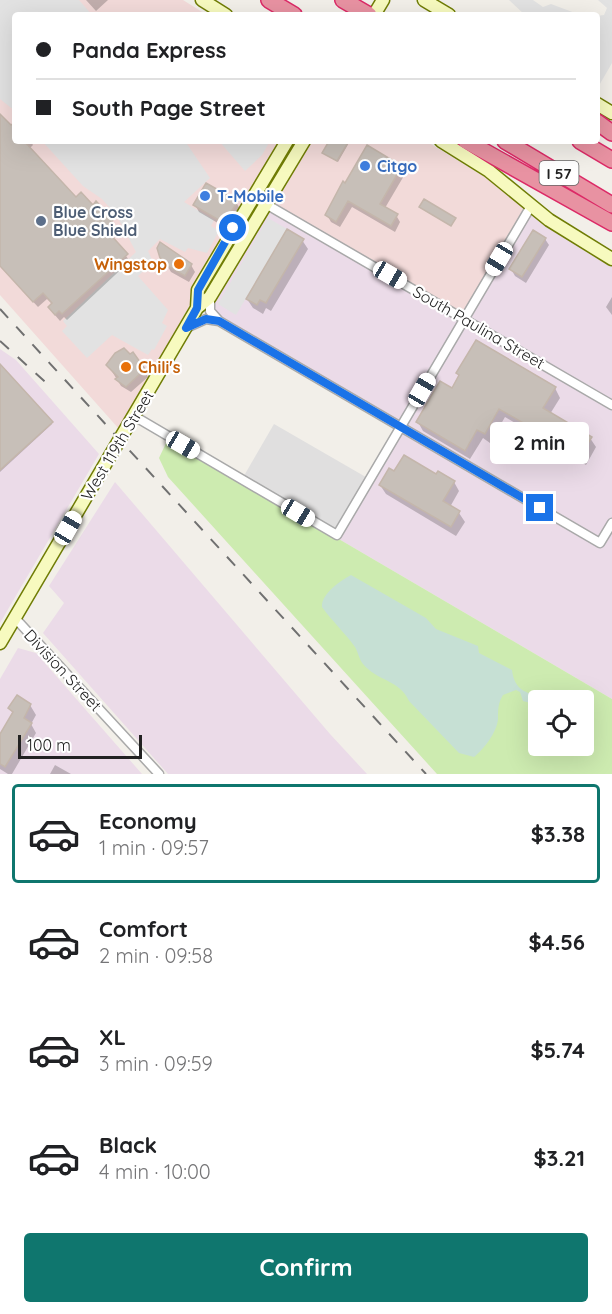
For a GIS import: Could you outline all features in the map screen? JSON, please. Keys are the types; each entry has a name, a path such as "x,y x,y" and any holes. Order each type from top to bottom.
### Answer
{"highway":[{"path":"269,0 289,12"},
{"path":"343,0 364,12"},
{"path":"471,144 612,223"},
{"name":"I 57","path":"510,144 612,205"},
{"name":"I 57","path":"585,144 612,160"}],"street":[{"path":"202,0 221,12"},
{"path":"424,0 444,12"},
{"name":"West 119th Street","path":"197,308 198,290 285,144"},
{"name":"West 119th Street","path":"0,643 197,308 210,297 302,144"},
{"path":"446,144 489,171 568,233 612,259"},
{"name":"South Paulina Street","path":"252,196 612,405"},
{"path":"134,416 337,536 531,206"},
{"path":"210,297 210,311 219,321 600,543 612,523"},
{"path":"186,328 206,319 219,321"},
{"name":"Division Street","path":"15,618 159,774"}],"shaded area":[{"path":"0,0 183,0 202,12 12,12 12,144 282,144 119,429 0,295"},
{"path":"0,0 79,0 89,12 12,12 12,109 0,99"},
{"path":"509,0 533,0 543,7 551,4 572,12 522,12"},
{"path":"598,0 612,0 612,63 600,84 600,16 604,15 607,8"},
{"path":"45,144 187,144 210,178 184,202 214,220 211,226 219,231 207,253 188,248 185,252 160,239 148,251 153,262 138,276 168,310 162,323 167,326 154,350 152,349 148,355 112,335 87,358 62,331 67,326 63,321 136,252 117,216 102,199 83,186"},
{"path":"222,144 268,144 262,155 245,171"},
{"path":"310,144 431,144 496,184 529,212 465,319 271,205"},
{"path":"271,205 465,319 529,212 556,232 612,265 612,699 337,538 403,425 209,312"},
{"path":"268,218 287,229 236,315 218,304"},
{"path":"0,349 16,360 99,454 0,623"},
{"path":"274,424 371,480 337,538 241,481"},
{"path":"115,482 330,734 367,774 168,774 43,633 64,603 49,586"},
{"path":"18,648 36,653 142,774 0,774 0,679"}],"green space":[{"path":"168,439 612,699 612,774 437,774 168,477 159,458"},
{"path":"351,575 426,618 436,629 478,646 479,653 512,670 515,681 528,693 528,702 523,701 520,692 516,690 503,695 497,724 486,745 474,757 459,753 400,689 369,670 360,660 355,647 322,607 325,597 337,584"}],"building":[{"path":"0,114 12,124 12,144 27,144 76,197 81,192 93,205 96,201 113,220 108,225 112,230 109,233 128,254 62,314 59,311 55,315 48,307 52,303 43,293 33,302 0,266"},
{"path":"327,144 347,144 337,161 322,153"},
{"path":"367,145 402,166 380,204 398,214 391,226 348,201 336,222 325,215 343,181 345,183"},
{"path":"206,183 238,201 224,223 193,205"},
{"path":"424,199 456,218 451,226 419,207"},
{"path":"287,229 304,239 266,303 260,300 257,305 246,299"},
{"path":"533,230 546,238 522,277 509,269"},
{"path":"160,242 192,264 185,276 166,265 168,262 160,258 157,248"},
{"path":"476,340 556,387 543,408 592,437 580,456 499,409 485,434 477,430 465,451 416,422 440,381 452,388 459,375 456,373"},
{"name":"Chili's","path":"124,348 130,354 133,352 145,369 126,387 115,379 118,377 106,365 115,353"},
{"path":"0,364 53,422 0,470"},
{"path":"404,455 436,474 438,471 455,481 443,501 460,511 451,527 379,485 389,468 394,471"},
{"path":"17,695 31,704 24,718 32,723 5,767 0,764 0,734 13,712 8,708"}],"railway":[{"path":"0,309 426,774"},
{"path":"0,341 52,388"}],"place":[{"name":"Citgo","path":"365,166"},
{"name":"T-Mobile","path":"205,196"},
{"name":"Blue Cross Blue Shield","path":"41,221"},
{"name":"Wingstop","path":"179,264"},
{"name":"Chili's","path":"126,367"}],"route":[{"path":"233,228 198,290 197,308 186,328 206,319 219,321 540,508"}]}
